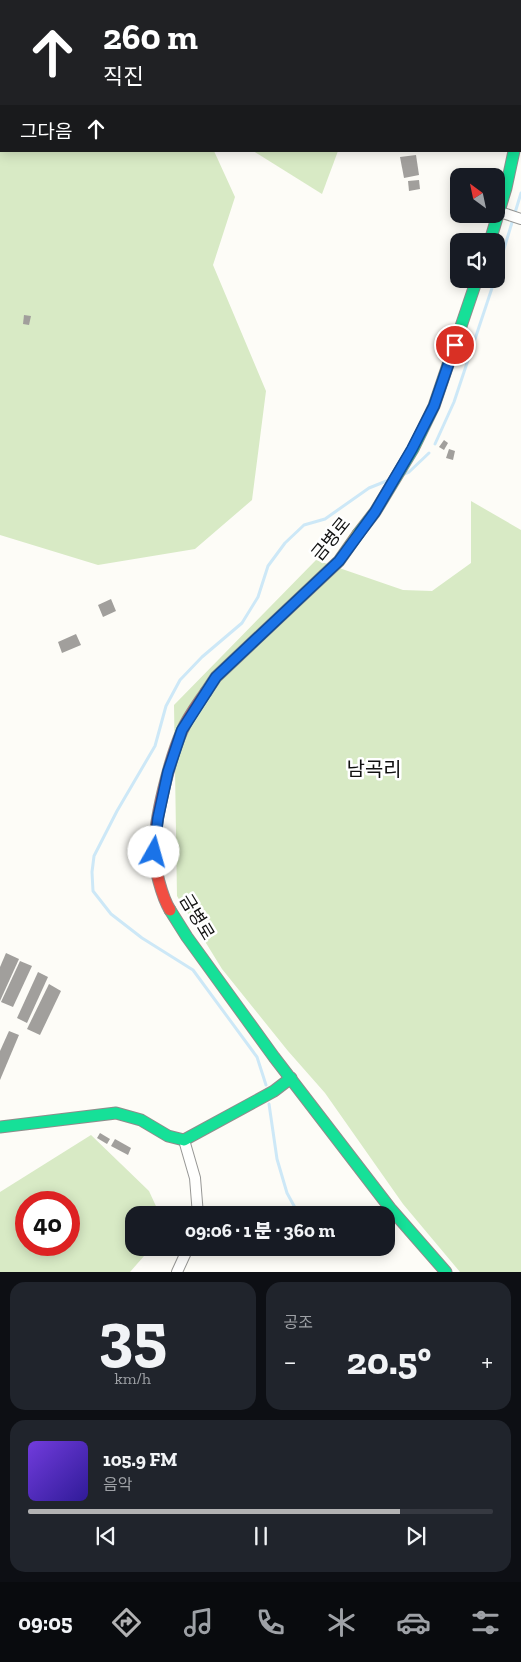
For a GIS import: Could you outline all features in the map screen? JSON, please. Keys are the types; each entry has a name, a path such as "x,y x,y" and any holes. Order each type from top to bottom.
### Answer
{"street":[{"path":"505,198 514,152"},
{"path":"505,213 521,219"},
{"name":"금병로","path":"446,1272 390,1208 274,1057 187,937 166,904 154,852 158,818 168,772 182,730 216,677 339,561 375,512 412,449 434,406 474,288"},
{"path":"0,1127 116,1113 141,1120 168,1136 184,1140 274,1091 291,1078"},
{"path":"184,1140 195,1178 197,1206"},
{"path":"177,1272 184,1256"}],"green space":[{"path":"0,152 214,152 235,197 213,265 266,391 252,500 195,549 98,565 0,535"},
{"path":"255,152 338,152 322,194"},
{"path":"471,501 521,530 521,1272 460,1272 403,1204 325,1093 288,1051 222,969 177,896 174,705 316,560 403,590 432,591 471,563"},
{"path":"91,1135 149,1191 156,1206 125,1206 125,1256 144,1256 130,1272 0,1272 0,1192"}],"building":[{"path":"416,155 419,175 404,178 400,157"},
{"path":"419,180 420,189 409,191 408,181"},
{"path":"24,315 31,316 29,325 23,324"},
{"path":"444,440 448,443 444,450 439,447"},
{"path":"449,449 455,451 453,460 446,458"},
{"path":"111,599 116,611 103,617 98,605"},
{"path":"76,634 81,645 62,653 58,642"},
{"path":"6,953 19,959 0,1001 0,967"},
{"path":"20,961 32,966 13,1007 1,1002"},
{"path":"38,972 48,977 27,1023 17,1018"},
{"path":"49,984 61,991 40,1035 27,1029"},
{"path":"9,1031 19,1035 0,1080 0,1051"},
{"path":"100,1133 110,1139 107,1144 97,1138"},
{"path":"115,1139 131,1148 128,1155 111,1146"}],"waterway":[{"path":"505,245 521,193"},
{"path":"435,444 454,402 492,288"},
{"path":"404,474 409,472 429,453"},
{"path":"266,1085 257,1057 193,970 142,938 111,914 93,891 92,872 94,856 117,811 155,746 166,706 180,680 202,657 242,623 258,597 268,566 285,543 304,525 325,519 369,488 389,480"},
{"path":"269,1104 277,1159 287,1193 294,1206"}],"traffic: fast":[{"path":"492,233 506,188 514,152"},
{"path":"358,534 375,512 413,449 434,406 474,288"},
{"path":"170,910 187,937 274,1057 390,1208 446,1272"},
{"path":"0,1127 116,1113 141,1120 168,1136 184,1140 274,1091 291,1078"}],"traffic: slow":[{"path":"206,692 216,677 339,561 358,534"}],"traffic: jam":[{"path":"170,910 161,890 155,865 154,851 157,823 163,790 177,743 187,721 206,692"}],"district":[{"name":"남곡리","path":"374,769"}],"route":[{"path":"154,852 158,818 168,772 182,730 216,677 339,561 375,512 412,449 434,406 455,345"}]}
